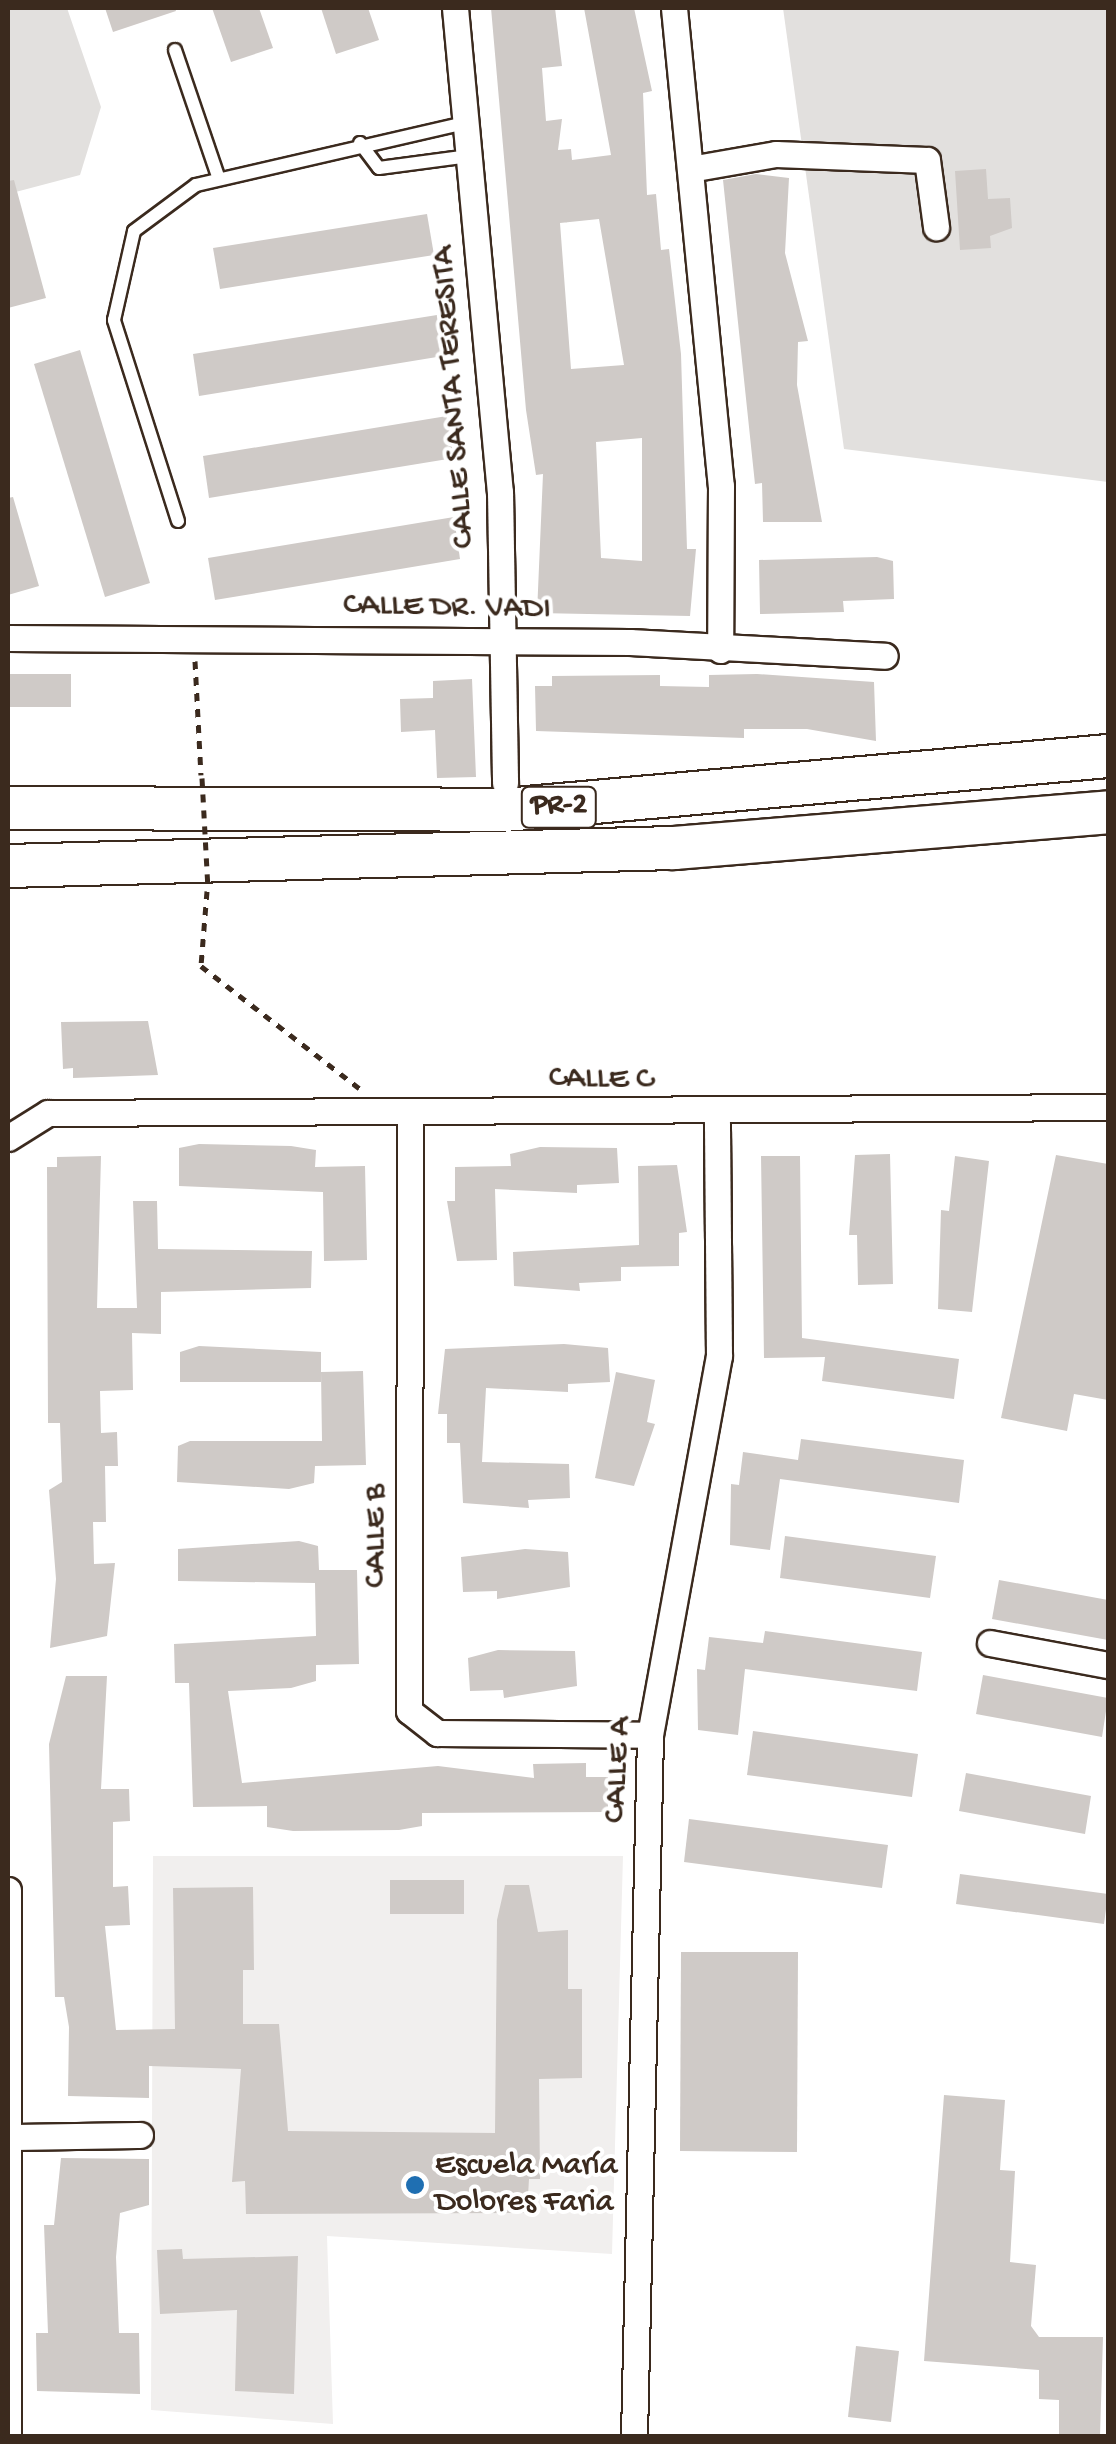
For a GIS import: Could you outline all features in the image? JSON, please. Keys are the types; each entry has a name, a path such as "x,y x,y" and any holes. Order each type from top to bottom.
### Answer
{"highway":[{"name":"PR-2","path":"8,808 214,794 505,810 1108,756"},
{"path":"214,794 381,785 505,784 880,758 1005,768"},
{"name":"PR-2","path":"8,866 674,848 1108,812"}],"street":[{"name":"CALLE SANTA TERESITA","path":"454,8 500,492 505,784"},
{"path":"674,8 721,486 720,650"},
{"path":"690,169 776,154 926,160 936,227"},
{"name":"CALLE DR. VADI","path":"8,638 501,641 885,656"},
{"name":"CALLE C","path":"8,1138 48,1113 717,1114 1108,1107"},
{"name":"CALLE B","path":"399,1111 409,1711 436,1734 650,1734"},
{"name":"CALLE A","path":"634,2436 650,1734 719,1356 717,1114"},
{"path":"990,1643 1108,1664"},
{"path":"8,1890 12,2137 8,2436"},
{"path":"12,2137 140,2135"}],"lane":[{"path":"175,50 219,179"},
{"path":"178,521 114,320 119,279 134,232 196,185 360,143 466,123"},
{"path":"360,143 379,168 468,156"}],"path":[{"path":"194,638 214,794 201,966 399,1111"}],"shaded area":[{"path":"8,8 67,8 101,107 80,175 8,194"},
{"path":"783,8 1108,8 1108,482 844,449"},
{"path":"153,1856 623,1856 612,2254 327,2236 333,2424 151,2410"}],"building":[{"path":"105,8 175,8 176,11 113,32"},
{"path":"212,8 259,8 273,48 231,62"},
{"path":"321,8 368,8 379,40 336,54"},
{"path":"491,8 555,8 562,66 542,68 546,121 562,119 558,150 571,149 572,160 611,155 584,8 634,8 652,91 643,93 647,195 656,194 661,250 669,249 681,354 687,549 696,549 690,616 537,613 543,474 536,475 526,410","holes":["599,219 624,365 571,369 560,223","642,438 642,561 601,558 596,442"]},
{"path":"986,169 988,199 1010,198 1012,228 990,236 991,248 960,250 955,171"},
{"path":"756,174 789,178 785,253 808,341 798,342 797,385 822,522 763,522 762,483 755,484 723,180"},
{"path":"14,180 46,298 8,308 8,181"},
{"path":"427,214 434,255 220,289 213,248"},
{"path":"437,315 443,356 199,396 193,354"},
{"path":"80,350 150,583 105,597 34,364"},
{"path":"447,416 454,458 209,498 203,456"},
{"path":"13,497 39,586 8,595 8,498"},
{"path":"454,517 460,559 215,600 208,558"},
{"path":"877,557 893,561 894,599 843,601 844,612 760,614 759,560"},
{"path":"8,674 71,674 71,707 8,707"},
{"path":"757,674 874,682 876,741 807,729 744,729 744,738 536,731 535,686 552,686 552,676 660,675 660,686 709,687 709,675"},
{"path":"472,679 476,777 437,778 435,730 401,732 400,699 433,698 433,681"},
{"path":"148,1021 158,1075 73,1078 73,1068 63,1069 61,1022"},
{"path":"199,1144 291,1146 316,1150 315,1167 365,1166 367,1260 324,1261 323,1192 179,1186 179,1148"},
{"path":"540,1147 617,1148 619,1183 577,1185 577,1193 495,1189 497,1260 457,1261 447,1201 455,1201 455,1167 511,1166 510,1154"},
{"path":"890,1154 893,1284 858,1285 857,1235 849,1235 855,1155"},
{"path":"1056,1155 1108,1164 1108,1400 1074,1394 1067,1431 1001,1418"},
{"path":"101,1156 97,1308 137,1308 133,1201 157,1201 158,1249 312,1251 311,1288 161,1292 161,1334 132,1333 133,1390 100,1391 101,1433 117,1432 118,1466 105,1466 106,1522 93,1522 94,1564 115,1563 107,1636 50,1648 56,1579 49,1490 62,1482 60,1423 48,1423 47,1167 57,1167 57,1157"},
{"path":"761,1156 800,1156 802,1338 959,1359 954,1399 822,1381 825,1357 764,1358"},
{"path":"955,1156 989,1161 972,1312 938,1309 941,1210 949,1211"},
{"path":"677,1165 687,1232 679,1233 679,1266 621,1267 621,1281 579,1283 580,1291 514,1286 513,1252 639,1245 638,1166"},
{"path":"564,1344 608,1348 610,1382 568,1384 568,1392 486,1388 482,1462 569,1464 570,1498 528,1500 529,1508 463,1503 460,1443 447,1443 447,1414 438,1414 445,1349"},
{"path":"199,1346 321,1352 321,1382 180,1382 180,1352"},
{"path":"363,1371 366,1465 315,1466 314,1483 289,1489 177,1482 178,1446 190,1441 322,1441 321,1372"},
{"path":"616,1372 655,1380 647,1422 655,1424 634,1486 595,1478"},
{"path":"801,1439 964,1460 959,1503 780,1479 770,1550 730,1545 731,1484 739,1485 743,1452 798,1460"},
{"path":"785,1536 936,1556 930,1598 780,1578"},
{"path":"299,1541 318,1546 319,1570 357,1570 359,1664 316,1665 316,1681 291,1688 228,1691 242,1783 438,1766 534,1778 533,1764 586,1763 586,1777 608,1777 608,1812 422,1813 422,1826 399,1830 293,1831 267,1827 267,1806 193,1807 189,1683 175,1683 174,1644 316,1636 315,1583 178,1581 178,1549"},
{"path":"525,1549 568,1552 570,1587 497,1599 497,1591 463,1592 461,1557"},
{"path":"999,1580 1108,1600 1108,1640 992,1619"},
{"path":"765,1631 922,1652 917,1691 745,1669 738,1735 698,1730 697,1669 705,1670 709,1637 763,1643"},
{"path":"498,1650 575,1651 577,1686 504,1698 503,1690 470,1691 468,1658"},
{"path":"983,1675 1108,1698 1102,1737 976,1714"},
{"path":"66,1676 107,1676 101,1789 129,1789 130,1821 113,1822 113,1887 128,1886 130,1925 105,1926 116,2030 175,2029 173,1888 253,1887 254,1970 243,1970 243,2024 279,2024 288,2131 495,2133 497,1920 505,1885 529,1885 538,1932 568,1930 568,1989 582,1989 582,2078 539,2079 540,2179 529,2179 527,2213 246,2214 245,2181 232,2182 241,2069 149,2066 149,2098 68,2096 69,2027 64,1997 55,1997 49,1744"},
{"path":"753,1731 918,1754 912,1797 747,1775"},
{"path":"966,1773 1091,1796 1085,1834 959,1811"},
{"path":"689,1819 888,1845 882,1888 684,1862"},
{"path":"960,1874 1108,1894 1104,1924 956,1904"},
{"path":"390,1880 464,1880 464,1914 390,1914"},
{"path":"681,1952 798,1952 797,2152 680,2151"},
{"path":"944,2095 1005,2100 1000,2170 1015,2171 1010,2262 1036,2265 1031,2326 1039,2337 1103,2337 1100,2436 1059,2436 1059,2400 1039,2399 1039,2370 924,2361"},
{"path":"61,2158 149,2159 149,2205 120,2213 116,2257 119,2333 139,2333 140,2394 37,2391 36,2333 48,2333 44,2225 54,2225"},
{"path":"182,2249 183,2259 298,2256 294,2394 235,2391 237,2310 160,2314 157,2250"},
{"path":"856,2346 899,2351 891,2422 848,2417"}],"place":[{"name":"Escuela María Dolores Faria","path":"415,2185"}]}
